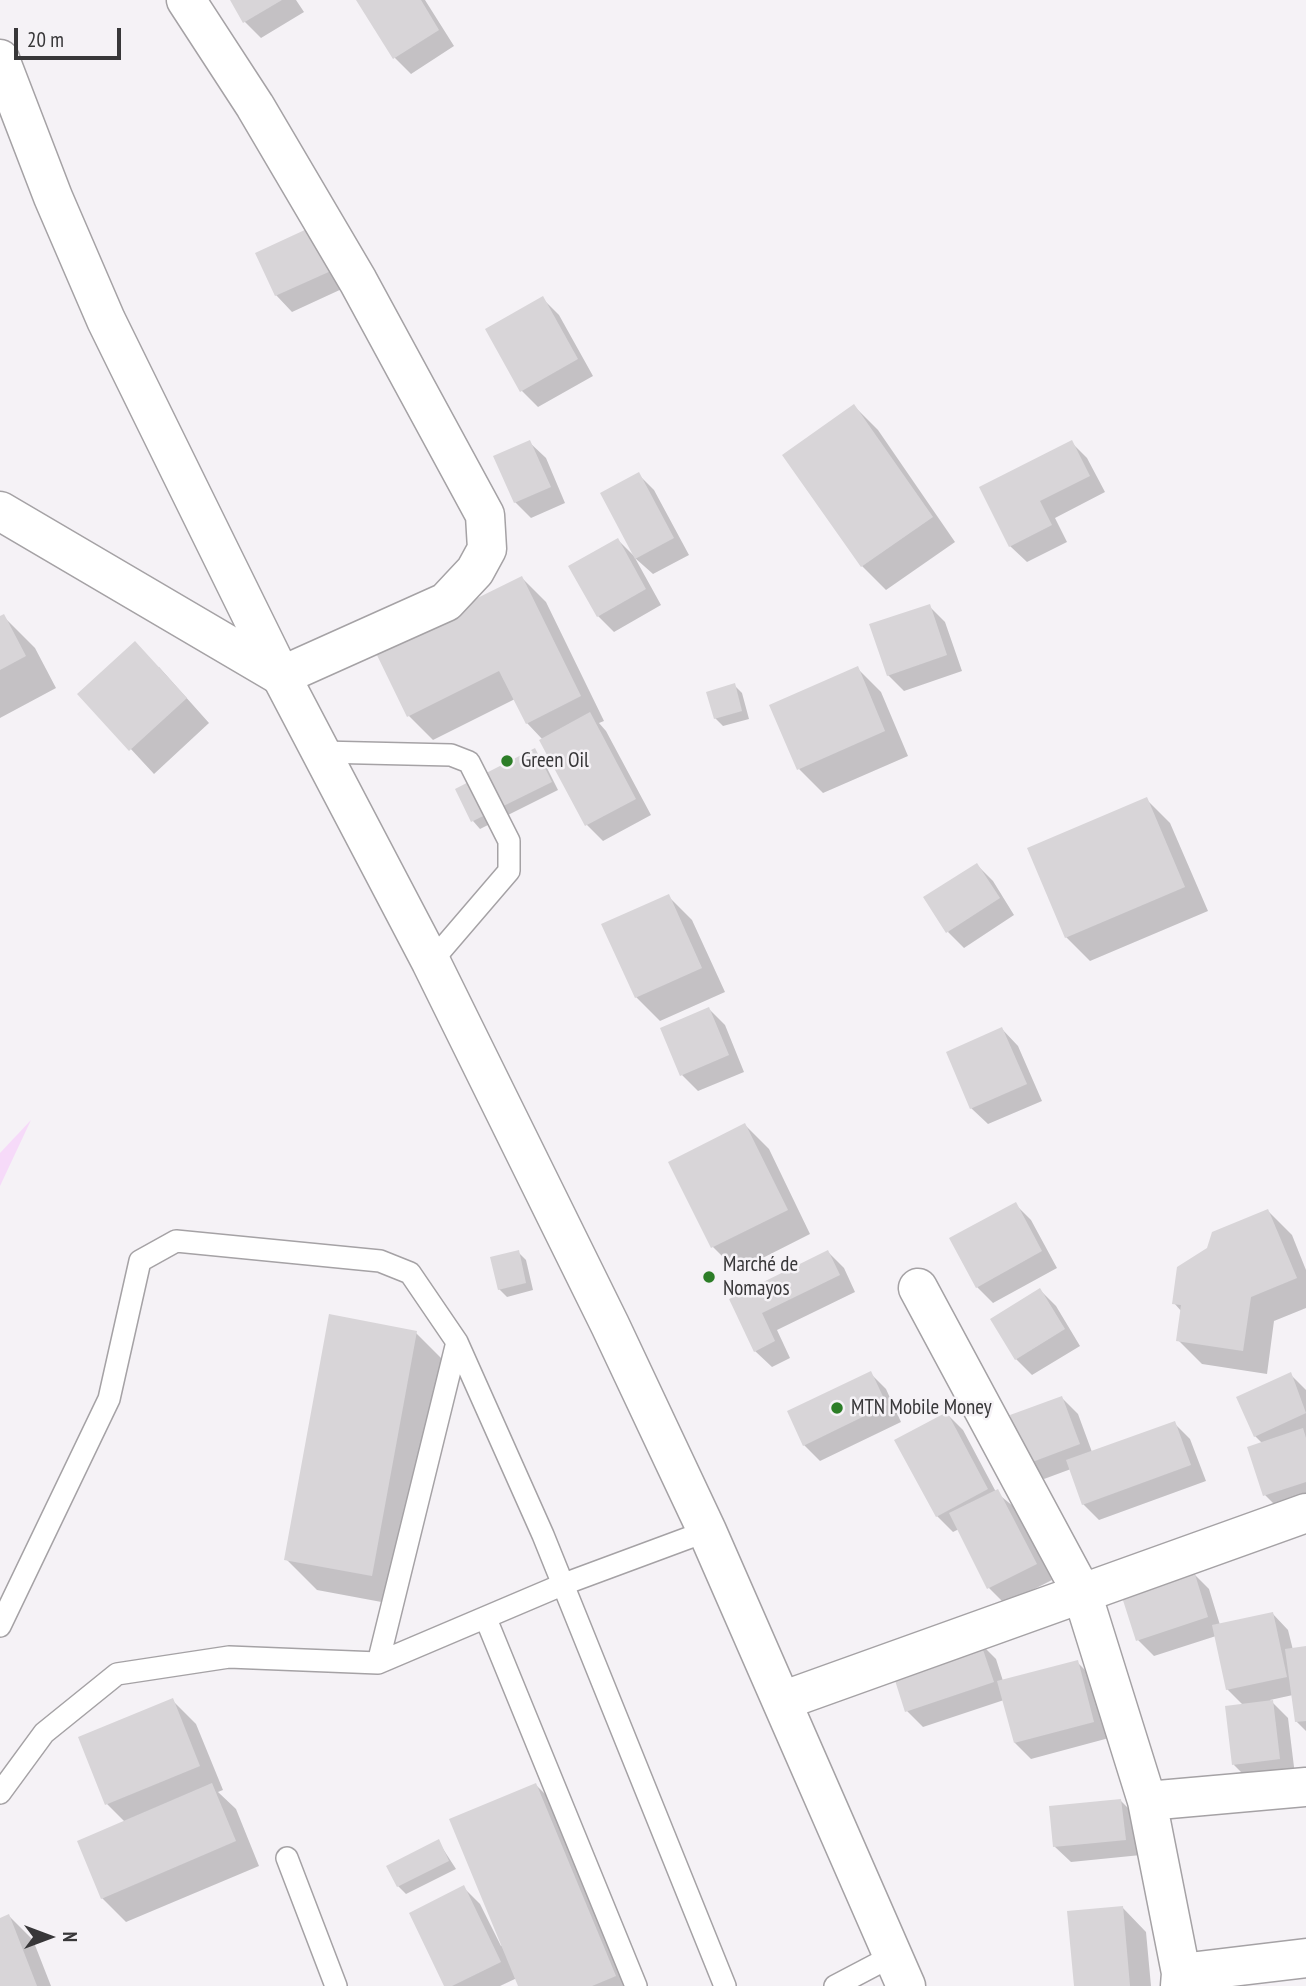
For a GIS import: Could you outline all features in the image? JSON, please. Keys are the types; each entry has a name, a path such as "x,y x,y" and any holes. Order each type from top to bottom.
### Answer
{"main road":[{"path":"186,0 255,106 358,281 485,515 487,549 475,571 446,602 281,676"},
{"path":"0,59 53,197 106,320 281,676 431,962 707,1531 900,1970"},
{"path":"0,511 281,676"},
{"path":"918,1288 1082,1593 1147,1801 1180,1979 1306,1958"},
{"path":"782,1701 1306,1513"},
{"path":"1147,1801 1306,1787"}],"lane":[{"path":"321,752 451,755 469,762 509,841 509,871 431,962"},
{"path":"0,1626 109,1399 140,1261 176,1241 380,1261 410,1273 457,1342 564,1584 725,1986"},
{"path":"378,1663 457,1342"},
{"path":"0,1793 44,1733 117,1674 229,1657 378,1663 564,1584 707,1531"},
{"path":"486,1619 636,1986"},
{"path":"287,1858 336,1986"},
{"path":"835,1986 900,1970"}],"shaded area":[{"path":"31,1120 0,1186 0,1153"}],"building":[{"path":"230,0 282,0 243,23"},
{"path":"356,0 421,0 439,30 393,59"},
{"path":"322,222 342,266 275,296 255,253"},
{"path":"543,296 578,359 520,392 485,329"},
{"path":"854,404 933,517 861,567 782,455"},
{"path":"530,440 551,487 514,503 493,456"},
{"path":"1072,440 1090,476 1040,501 1052,525 1009,547 979,487"},
{"path":"639,472 674,538 635,559 600,493"},
{"path":"618,538 646,589 597,617 568,566"},
{"path":"522,576 581,696 526,724 499,671 407,717 374,649"},
{"path":"930,604 947,655 887,676 869,624"},
{"path":"4,614 26,656 0,670 0,616"},
{"path":"135,641 187,698 129,751 77,694"},
{"path":"858,666 885,731 797,770 769,705"},
{"path":"735,683 742,711 714,719 706,692"},
{"path":"590,712 636,799 585,826 539,740"},
{"path":"535,748 552,782 471,822 455,789"},
{"path":"1147,797 1185,887 1065,938 1027,848"},
{"path":"977,863 1000,898 946,933 923,897"},
{"path":"669,894 702,968 635,998 601,924"},
{"path":"709,1007 729,1055 680,1076 660,1028"},
{"path":"1002,1027 1027,1084 970,1109 946,1052"},
{"path":"745,1123 788,1210 711,1248 668,1162"},
{"path":"1016,1202 1042,1251 976,1288 949,1238"},
{"path":"1268,1209 1297,1278 1251,1297 1243,1351 1176,1341 1181,1305 1172,1304 1177,1267 1207,1248 1212,1232"},
{"path":"519,1250 526,1283 498,1290 490,1257"},
{"path":"828,1250 840,1275 762,1313 775,1341 754,1352 729,1299"},
{"path":"1040,1288 1065,1329 1015,1360 990,1319"},
{"path":"329,1314 417,1331 372,1576 284,1560"},
{"name":"MTN Mobile Money","path":"871,1371 887,1405 803,1446 787,1411"},
{"path":"1291,1372 1306,1413 1254,1437 1236,1397"},
{"path":"1062,1396 1080,1444 1027,1464 1010,1415"},
{"path":"947,1412 988,1489 936,1517 894,1440"},
{"path":"1175,1421 1191,1465 1082,1505 1066,1460"},
{"path":"1303,1428 1306,1438 1306,1482 1263,1496 1247,1447"},
{"path":"998,1489 1037,1564 987,1589 949,1513"},
{"path":"1194,1571 1208,1617 1136,1641 1121,1594"},
{"path":"1273,1612 1287,1677 1226,1690 1212,1625"},
{"path":"980,1641 994,1682 905,1712 892,1671"},
{"path":"1306,1646 1306,1721 1295,1722 1285,1649"},
{"path":"1078,1660 1094,1722 1014,1743 997,1681"},
{"path":"173,1698 200,1766 105,1805 78,1737"},
{"path":"1273,1700 1280,1759 1232,1765 1225,1706"},
{"path":"212,1783 236,1841 101,1899 77,1841"},
{"path":"536,1783 616,1976 592,1986 518,1986 449,1819"},
{"path":"1121,1799 1126,1840 1053,1847 1049,1806"},
{"path":"439,1839 449,1861 397,1887 386,1866"},
{"path":"464,1885 501,1962 452,1986 444,1986 409,1913"},
{"path":"1123,1906 1130,1986 1074,1986 1067,1911"},
{"path":"9,1914 37,1986 0,1986 0,1918"}],"place":[{"name":"Green Oil","path":"507,761"},
{"name":"Marché de Nomayos","path":"709,1277"},
{"name":"MTN Mobile Money","path":"837,1408"}]}
